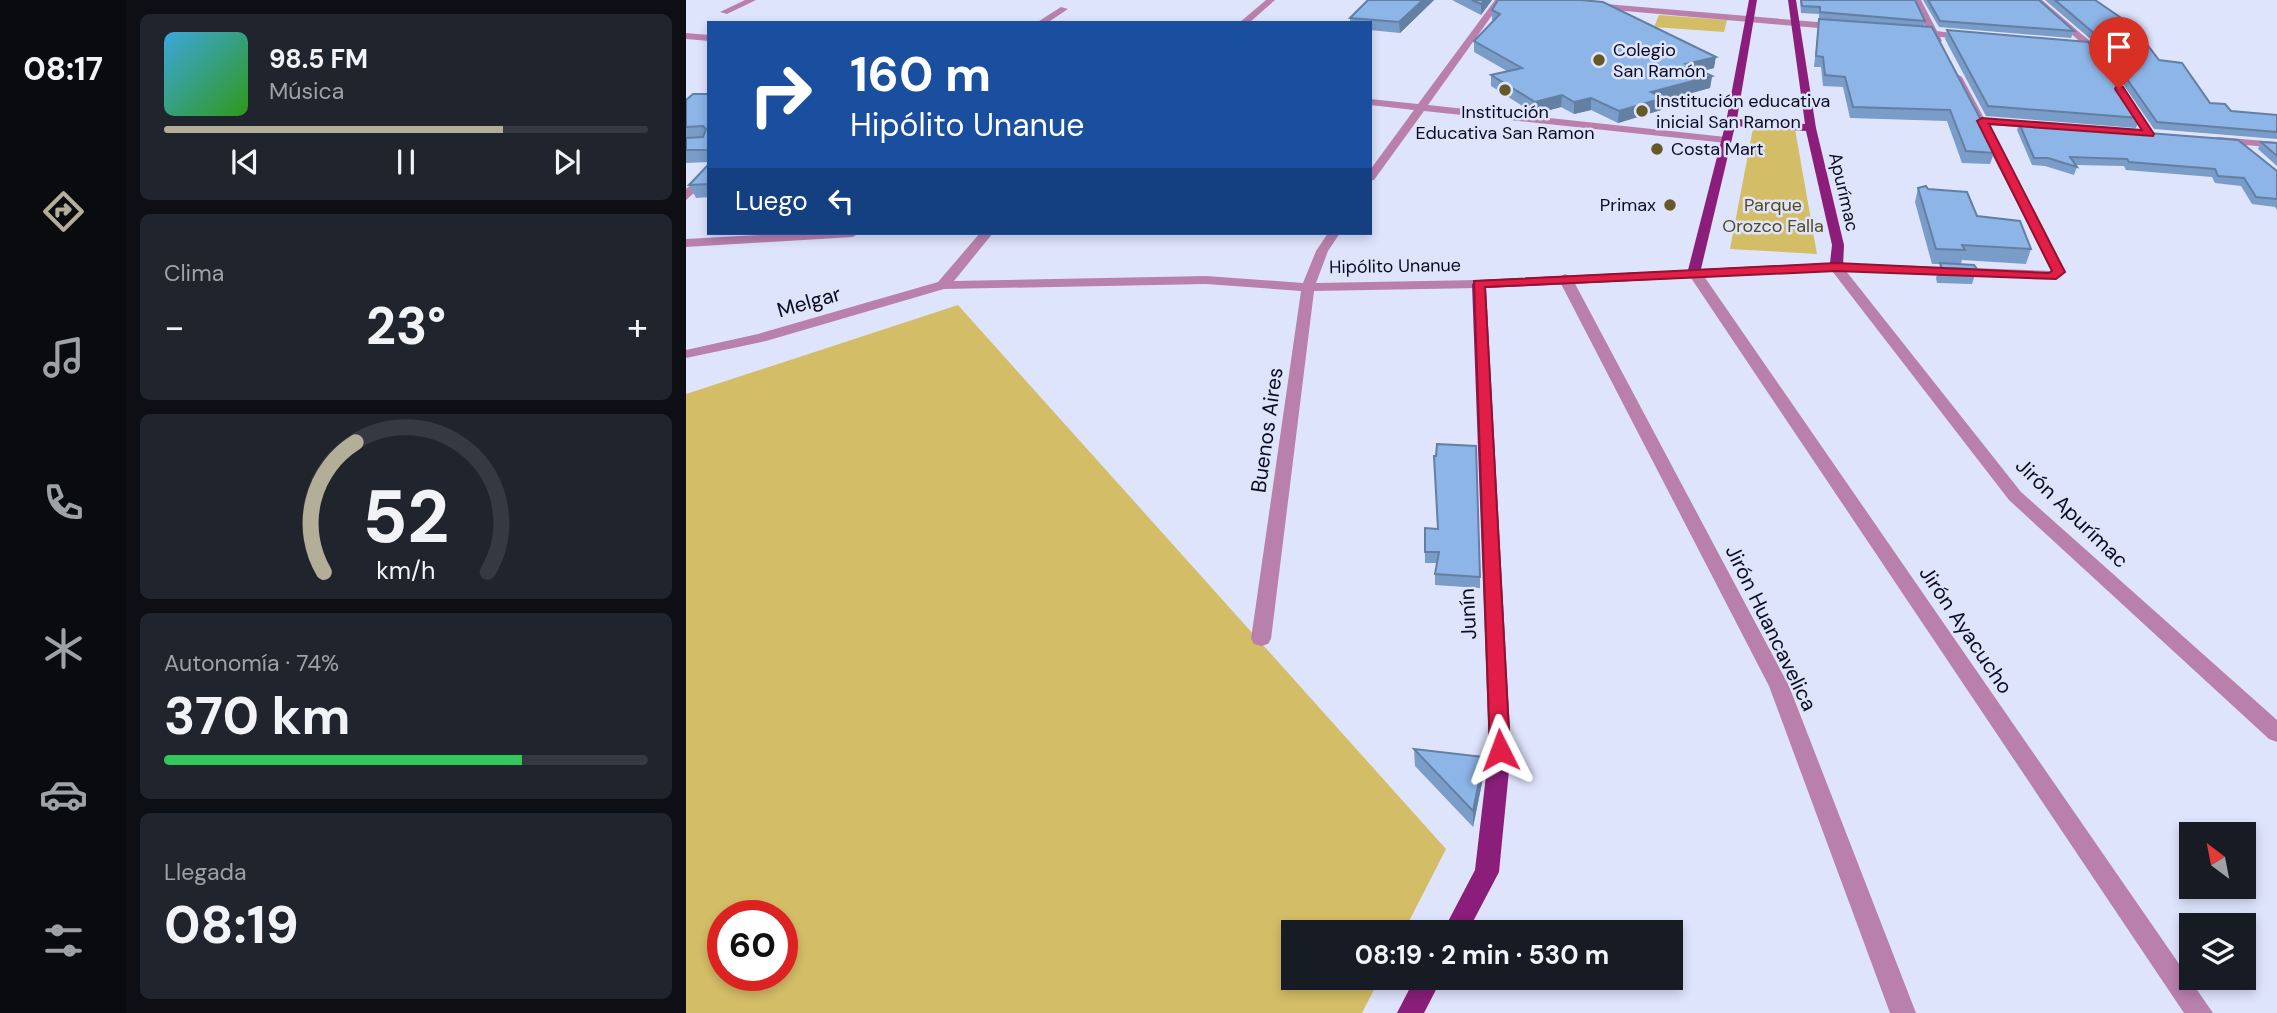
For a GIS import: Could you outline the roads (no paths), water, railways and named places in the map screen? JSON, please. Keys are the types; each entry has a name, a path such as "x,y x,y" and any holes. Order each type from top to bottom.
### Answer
{"main road":[{"path":"1694,272 1731,122 1753,0"},
{"name":"Apurímac","path":"1792,0 1811,128 1838,245 1836,267"},
{"path":"1731,122 1811,128"},
{"name":"Hipólito Unanue","path":"1479,284 1836,267"},
{"name":"Junín","path":"1461,920 1487,872 1500,750 1479,284"},
{"path":"1410,1013 1422,990"}],"street":[{"path":"724,12 752,0"},
{"path":"1245,21 1271,0"},
{"path":"1372,175 1499,0"},
{"path":"1917,0 1945,55"},
{"path":"2037,0 2089,45 2104,67"},
{"path":"1586,6 1851,27"},
{"path":"1043,21 1064,9"},
{"path":"1906,31 1972,36"},
{"path":"686,36 707,38"},
{"path":"2076,44 2089,45"},
{"path":"1951,66 1982,121 2052,126"},
{"path":"2119,89 2149,134"},
{"path":"1372,102 1726,140"},
{"name":"Hipólito Unanue","path":"1836,267 2052,277 2057,275 2059,272 1982,121"},
{"path":"2135,132 2162,135"},
{"path":"2201,139 2277,145"},
{"path":"2239,142 2253,156"},
{"path":"686,196 707,175"},
{"path":"686,243 762,235"},
{"path":"943,285 985,235"},
{"name":"Buenos Aires","path":"1261,639 1308,287 1322,251 1333,235"},
{"name":"Jirón Apurímac","path":"1836,267 2015,496 2268,717 2277,733"},
{"name":"Jirón Ayacucho","path":"1694,272 2200,1013"},
{"name":"Jirón Huancavelica","path":"1565,278 1779,686 1903,1013"},
{"name":"Hipólito Unanue","path":"943,285 1206,280 1308,287 1479,284"},
{"name":"Melgar","path":"686,354 761,338 943,285"}],"place":[{"name":"Colegio San Ramón","path":"1599,60"},
{"name":"Institución Educativa San Ramon","path":"1505,90"},
{"name":"Institución educativa inicial San Ramon","path":"1642,111"},
{"name":"Costa Mart","path":"1657,149"},
{"name":"Primax","path":"1670,205"}],"park label":[{"name":"Parque Orozco Falla","path":"1773,215"}]}
